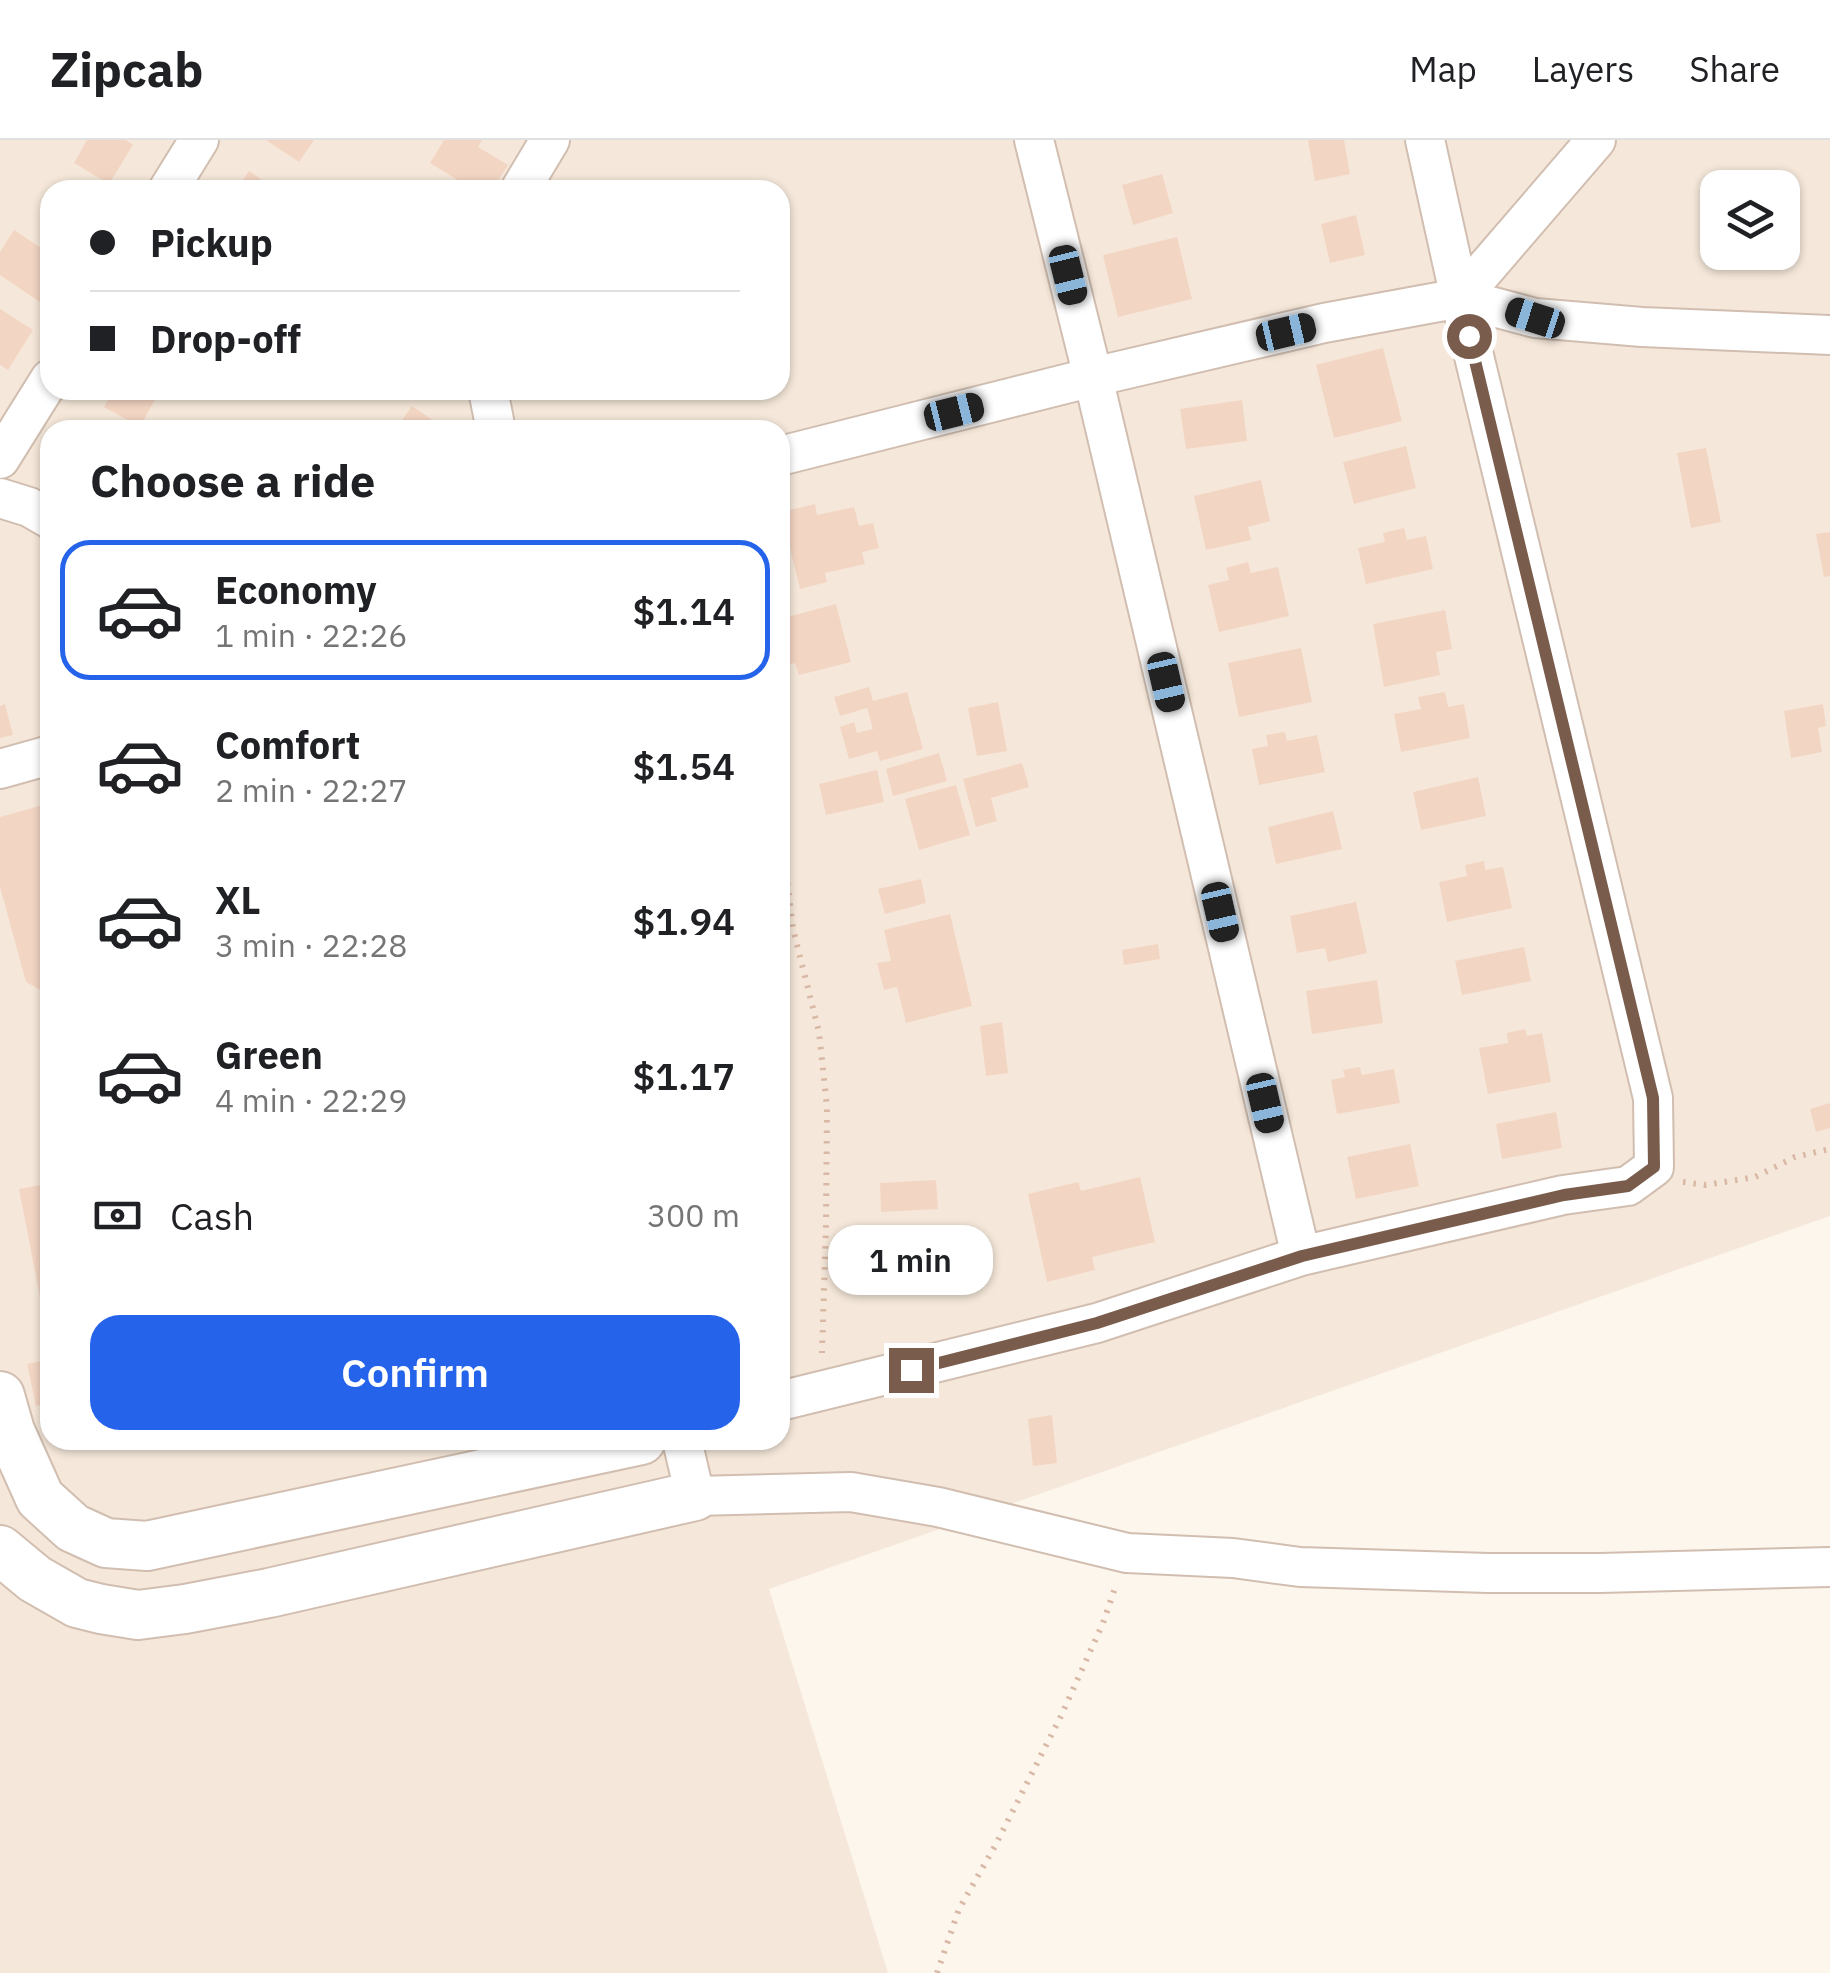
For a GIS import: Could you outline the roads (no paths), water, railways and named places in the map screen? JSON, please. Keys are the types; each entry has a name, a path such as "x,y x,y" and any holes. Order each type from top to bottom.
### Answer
{"street":[{"path":"174,180 199,140"},
{"path":"526,180 550,140"},
{"path":"1034,140 1302,1256"},
{"path":"790,1398 1097,1323 1302,1256 1564,1195 1628,1186 1654,1167 1653,1098 1425,140"},
{"path":"1460,298 1596,140"},
{"path":"790,453 1324,323 1460,298 1535,318 1830,335"},
{"path":"0,459 40,394"},
{"path":"0,498 40,513"},
{"path":"0,769 40,758"},
{"path":"0,1396 10,1430 40,1498 72,1528 106,1543 146,1546 594,1450"},
{"path":"684,1450 695,1496"},
{"path":"0,1550 35,1580 77,1603 138,1615 269,1593 695,1496 851,1492 938,1507 1127,1553 1232,1558 1300,1567 1488,1573 1830,1567"}]}
